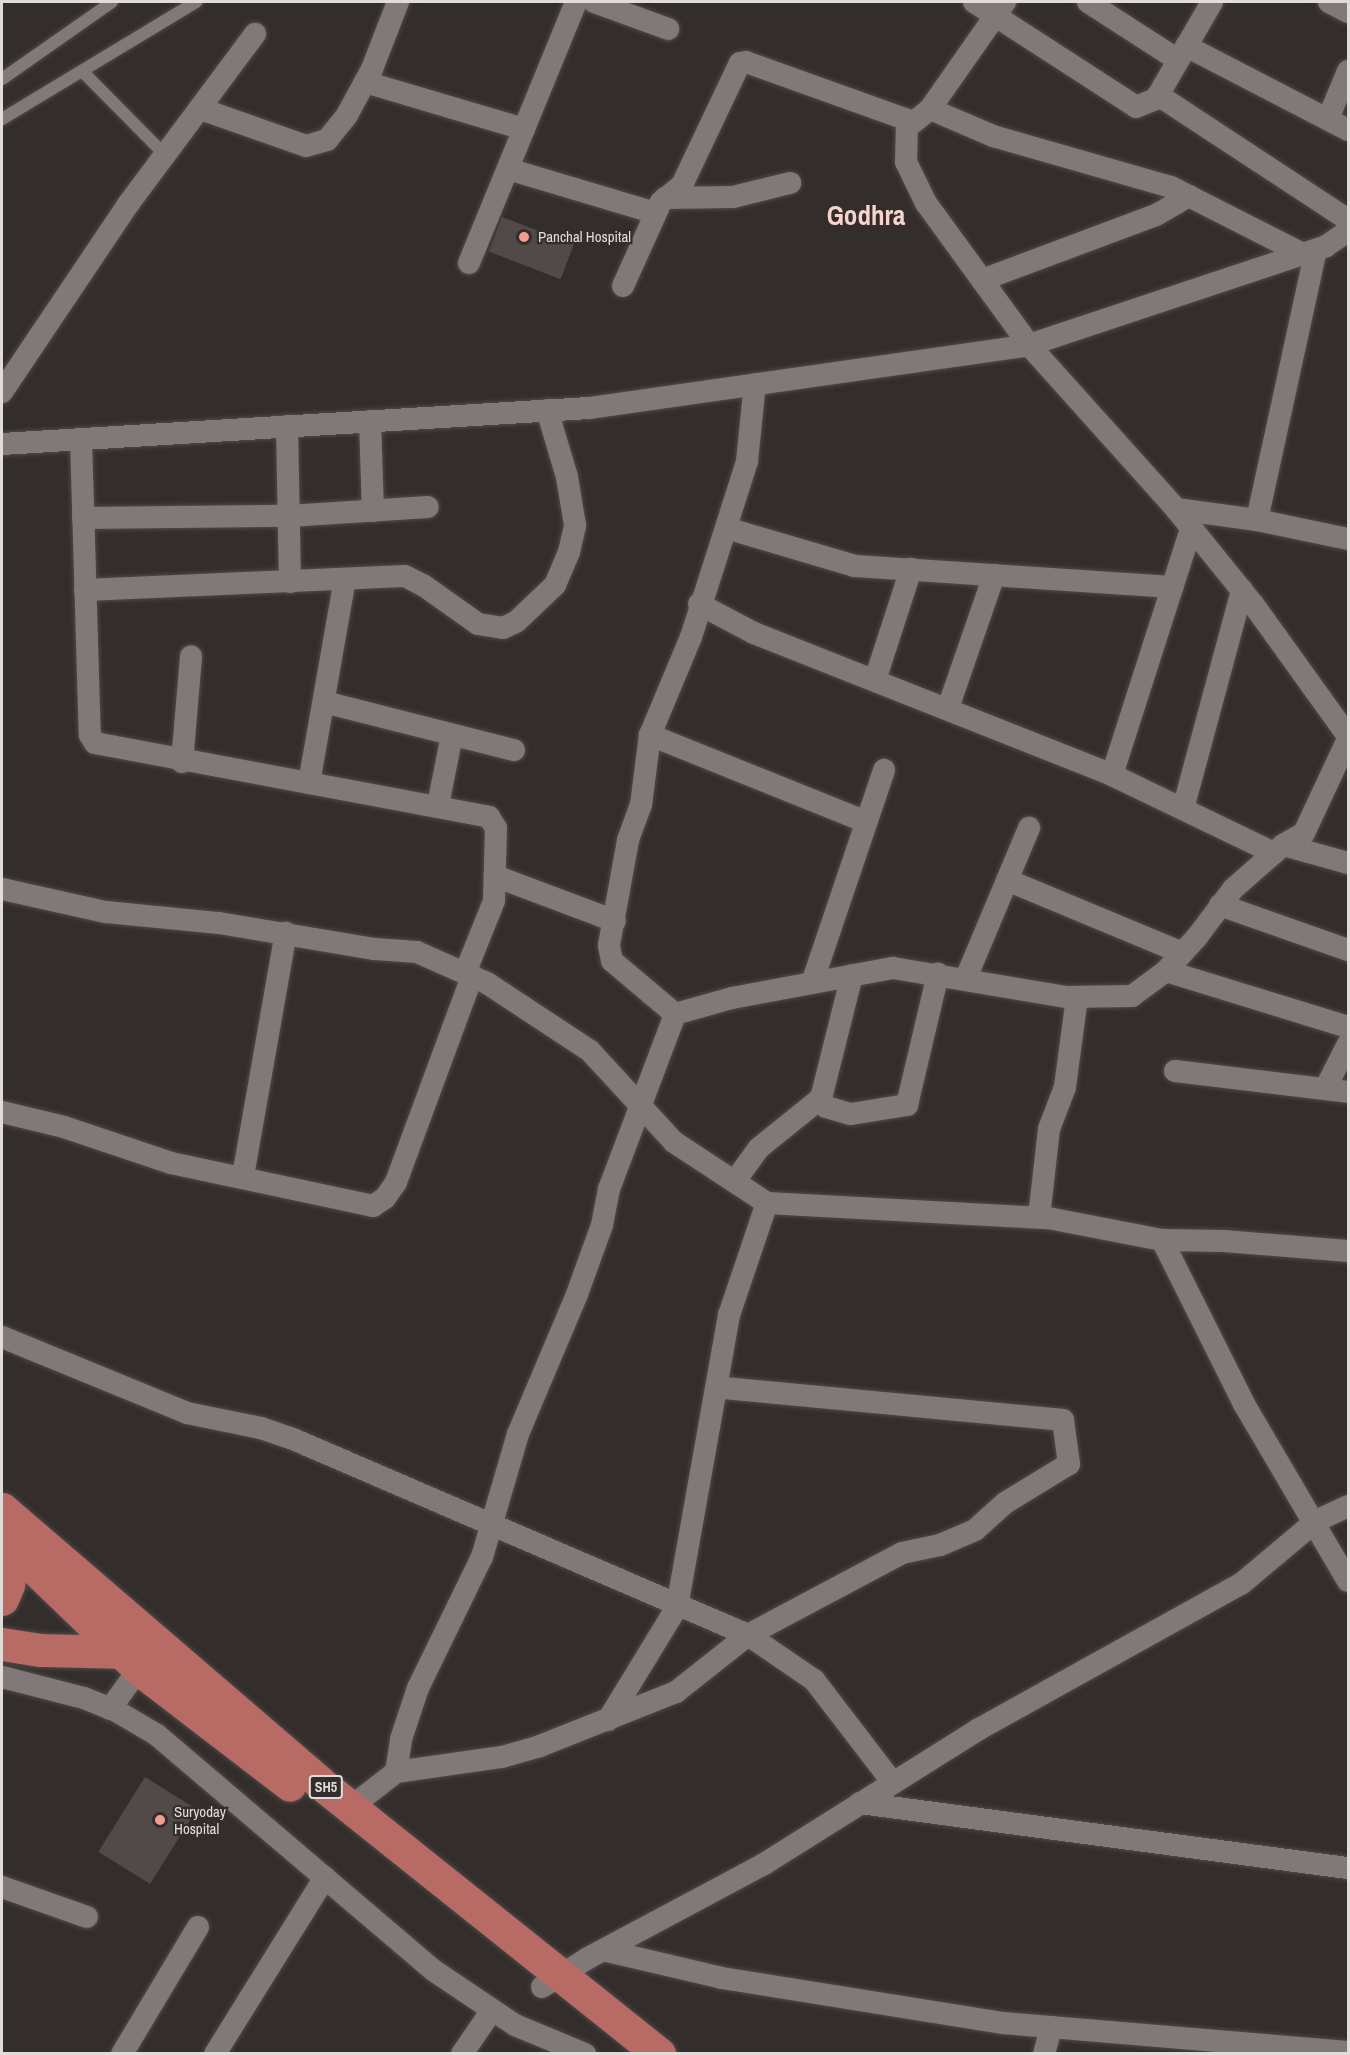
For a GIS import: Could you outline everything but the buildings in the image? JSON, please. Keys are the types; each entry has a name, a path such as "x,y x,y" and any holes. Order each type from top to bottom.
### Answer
{"main road":[{"path":"2,1599 8,1585 9,1530"},
{"path":"9,1530 139,1656 336,1820 551,1981 620,2042 658,2053"},
{"path":"2,1644 139,1656"},
{"name":"SH5","path":"139,1656 351,1807 551,1981"}],"street":[{"path":"201,109 306,146 317,145 327,140 347,115 365,82 398,2"},
{"path":"469,263 576,2"},
{"path":"594,2 668,29"},
{"path":"974,2 1000,8 1124,102 1147,105 1158,95 1212,2"},
{"path":"1088,2 1182,53 1348,130"},
{"path":"1329,2 1348,12"},
{"path":"623,286 661,206 682,185 740,63 746,62 908,122 921,119 930,109 1000,8"},
{"path":"2,392 165,156 255,34"},
{"path":"1328,119 1348,71"},
{"path":"365,82 524,129"},
{"path":"1158,95 1348,220"},
{"path":"930,109 993,136 1148,178 1323,249"},
{"path":"675,1014 812,983 893,968 1077,997 1132,996 1166,971 1233,889 1278,849 1304,833 1348,737 1242,590 1176,509 1029,345 982,280 912,181 906,162 908,122"},
{"path":"507,168 661,206 733,197 790,183"},
{"path":"982,280 1156,215 1189,196"},
{"path":"2,444 547,410 755,384 1029,345 1323,249 1348,231"},
{"path":"1257,520 1323,249"},
{"path":"675,1014 612,961 609,945 628,840 640,805 650,735 691,637 699,603 747,461 755,384"},
{"path":"85,590 405,576 423,585 477,624 503,628 516,622 555,585 569,552 575,525 567,477 547,410"},
{"path":"370,421 373,511"},
{"path":"287,426 290,582"},
{"path":"2,1112 63,1127 171,1163 243,1176 373,1206 385,1198 396,1182 489,920 495,876 493,822 480,814 182,762 95,743 90,735 81,439"},
{"path":"83,518 289,516 428,507"},
{"path":"1176,509 1257,520 1348,539"},
{"path":"726,528 830,562 1172,587"},
{"path":"1112,775 1191,528"},
{"path":"875,680 911,569"},
{"path":"948,708 994,575"},
{"path":"309,783 345,579"},
{"path":"1183,810 1242,590"},
{"path":"699,603 754,633 948,708 1112,775 1183,810 1278,849 1348,863"},
{"path":"182,762 191,656"},
{"path":"324,702 514,750"},
{"path":"438,805 452,735"},
{"path":"650,735 866,822"},
{"path":"812,983 884,770"},
{"path":"966,978 1029,828"},
{"path":"495,876 615,921"},
{"path":"1007,880 1182,953"},
{"path":"2,889 106,912 286,933 417,952 469,975 526,1006 590,1051 674,1142 767,1203 1039,1217 1162,1240 1224,1240 1348,1251"},
{"path":"1220,905 1348,950"},
{"path":"243,1176 286,933"},
{"path":"1166,971 1348,1027"},
{"path":"821,1098 826,1107 851,1114 907,1105 938,974"},
{"path":"735,1182 759,1148 821,1098 852,975"},
{"path":"1039,1217 1049,1129 1065,1087 1077,997"},
{"path":"396,1772 401,1739 417,1688 482,1557 518,1434 602,1225 609,1189 675,1014"},
{"path":"1325,1089 1348,1044"},
{"path":"1175,1071 1348,1092"},
{"path":"608,1720 677,1607 729,1314 767,1203"},
{"path":"1162,1240 1244,1404 1316,1521 1348,1581"},
{"path":"2,1337 178,1410 261,1428 293,1439 490,1526 531,1539 677,1607 748,1635 814,1680 893,1783"},
{"path":"351,1807 396,1772 502,1756 577,1734 676,1692 748,1635 902,1553 940,1545 975,1530 1005,1503 1069,1464 1068,1439 1063,1420 717,1387"},
{"path":"551,1981 603,1950 764,1864 979,1729 1241,1584 1316,1521 1348,1506"},
{"path":"110,1709 139,1656"},
{"path":"2,1677 110,1709 157,1735 434,1970 527,2032 585,2054"},
{"path":"860,1803 1348,1868"},
{"path":"215,2054 325,1877"},
{"path":"2,1887 87,1917"},
{"path":"122,2054 198,1928"},
{"path":"603,1950 722,1978 1003,2023 1223,2048 1348,2052"},
{"path":"462,2054 492,2010"},
{"path":"1044,2054 1051,2027"}],"lane":[{"path":"2,79 112,2"},
{"path":"2,119 196,2"},
{"path":"83,72 165,156"}],"place":[{"name":"Panchal Hospital","path":"524,237"},
{"name":"Suryoday Hospital","path":"160,1820"}],"district":[{"name":"Godhra","path":"866,216"}]}
